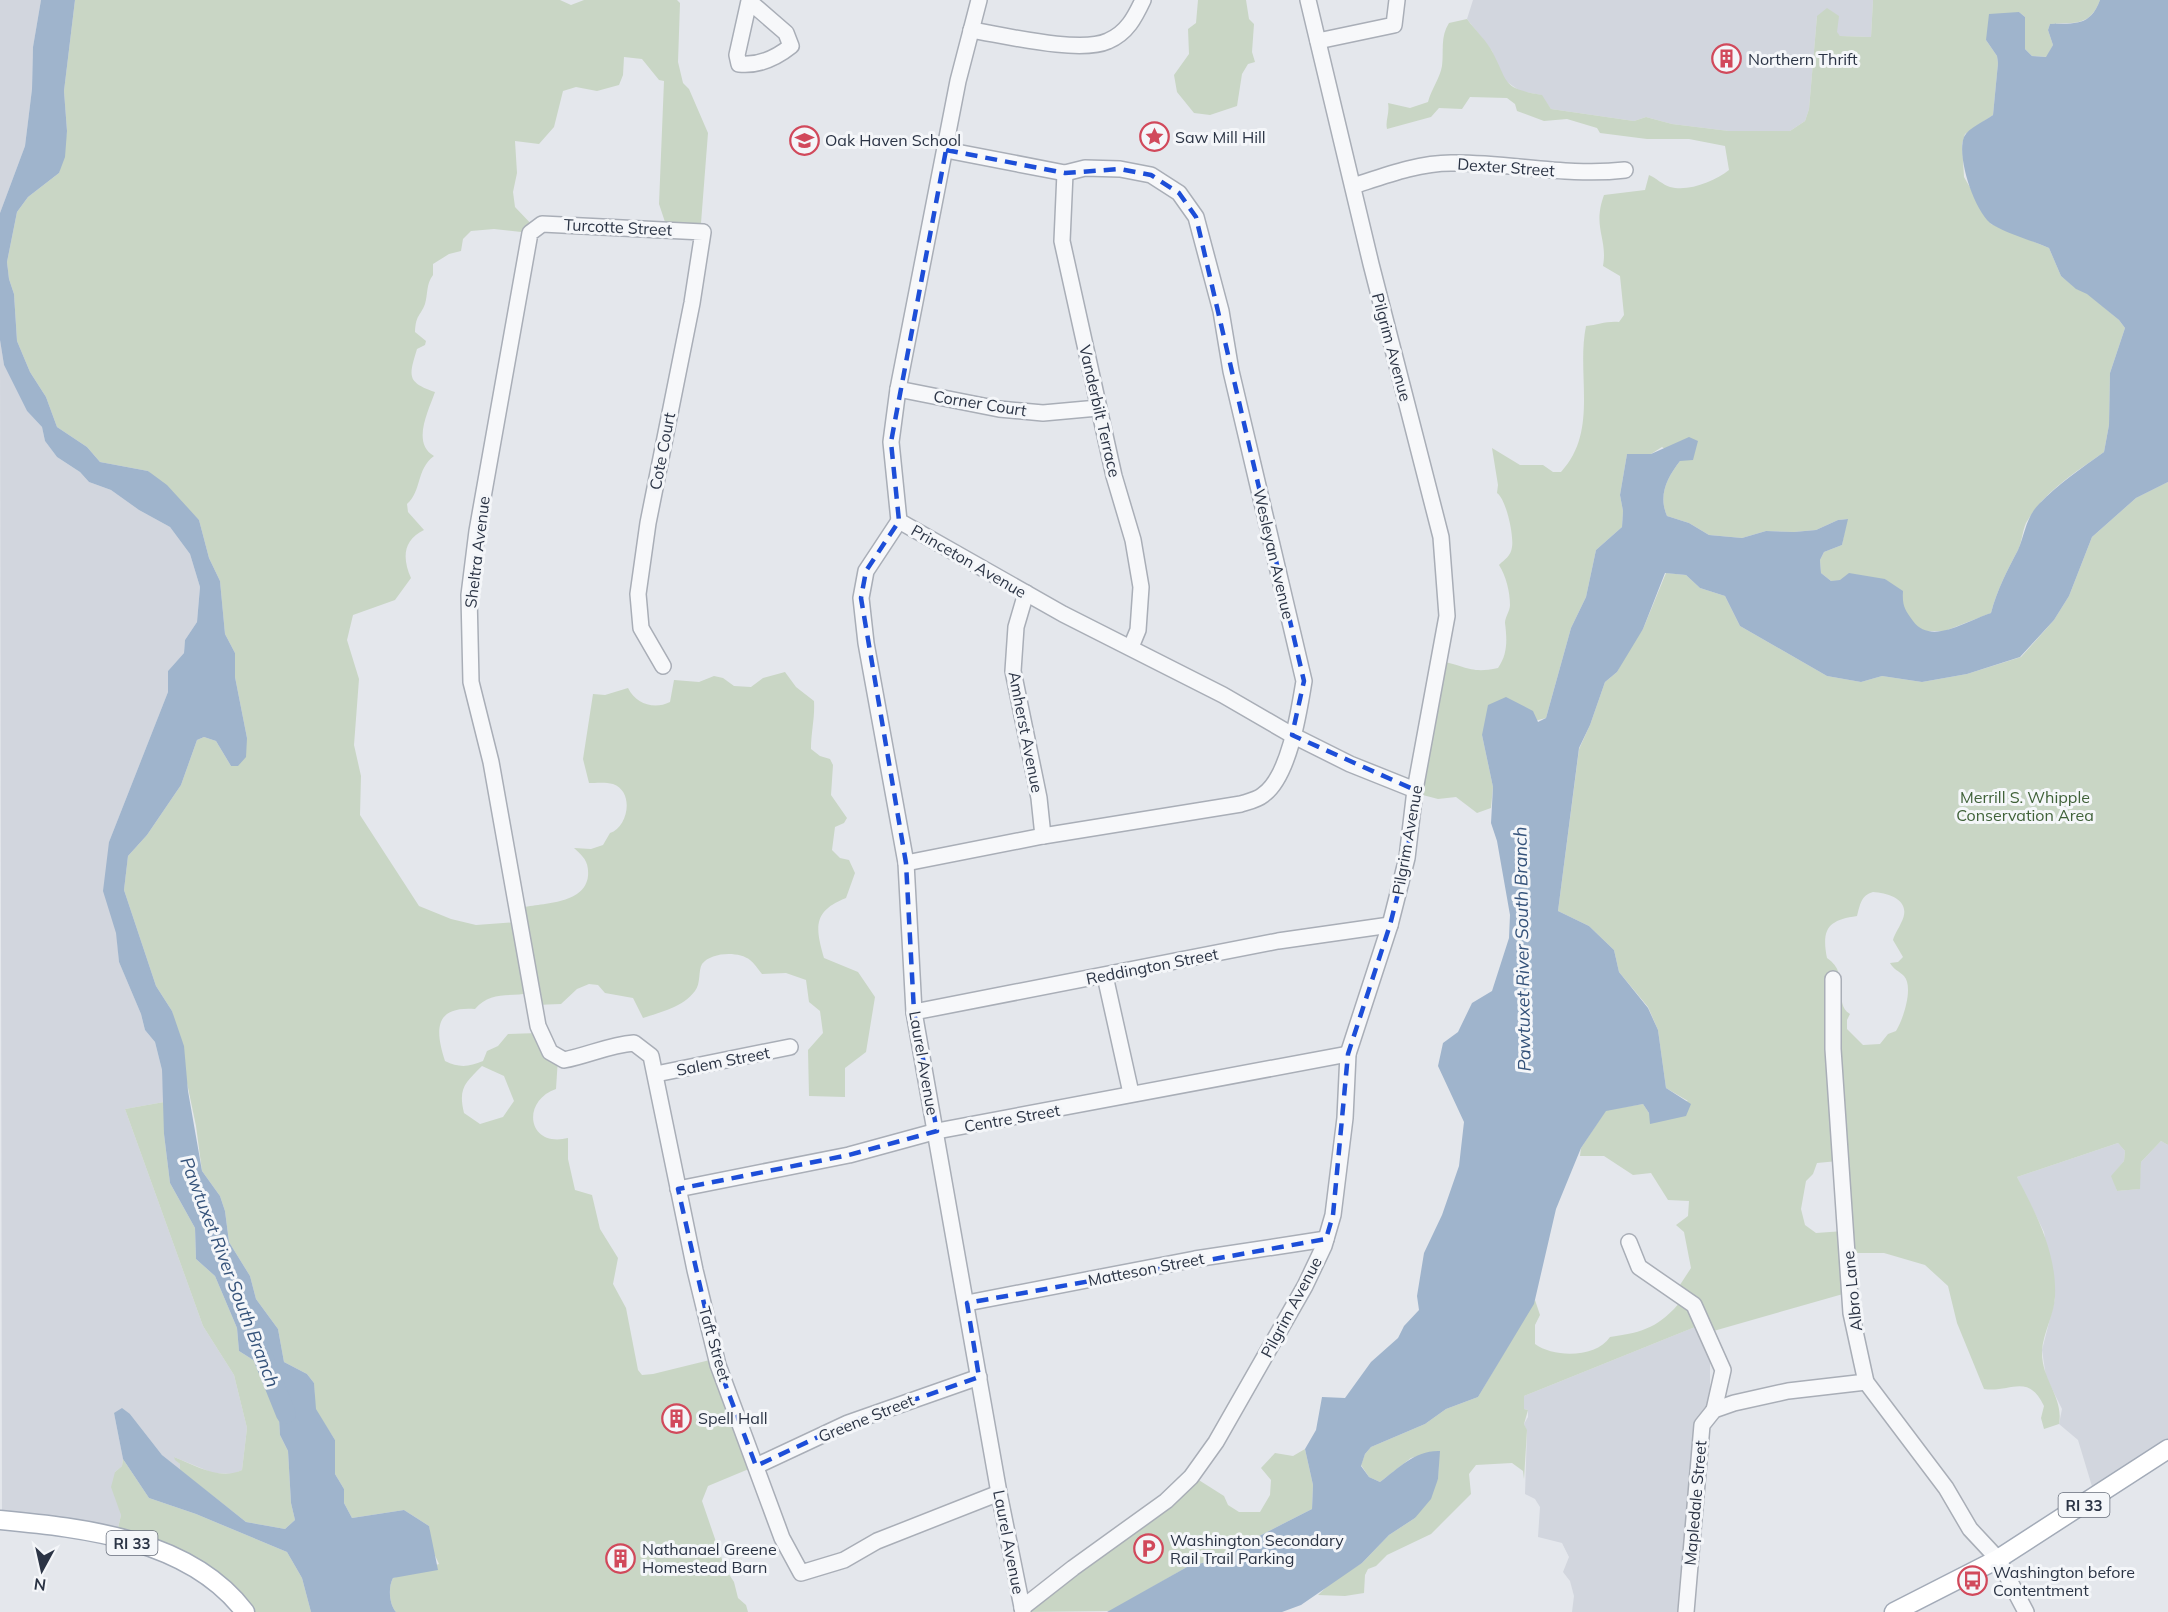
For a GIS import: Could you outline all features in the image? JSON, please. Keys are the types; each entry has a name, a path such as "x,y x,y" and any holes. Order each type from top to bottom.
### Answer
{"main road":[{"name":"RI 33","path":"1894,1612 1998,1559 2168,1449"},
{"name":"RI 33","path":"0,1520 100,1533 151,1548 194,1567 235,1599 245,1612"}],"street":[{"name":"Princeton Avenue","path":"979,0 898,389 891,442 899,521 1026,593 1131,647 1292,735 1350,764 1415,790"},
{"path":"971,30 1081,46 1108,41 1133,22 1143,0"},
{"name":"Pilgrim Avenue","path":"1022,1610 1073,1568 1166,1501 1191,1477 1216,1442 1305,1286 1326,1239 1333,1215 1345,1119 1348,1054 1390,925 1407,858 1415,790 1447,616 1441,537 1308,0"},
{"path":"1318,41 1394,26 1397,0"},
{"name":"Wesleyan Avenue","path":"906,863 1043,836 1240,804 1263,795 1282,771 1304,681 1231,371 1221,310 1196,217 1179,193 1151,175 1120,169 1085,168 1065,173 946,150"},
{"name":"Dexter Street","path":"1353,186 1396,172 1449,163 1547,170 1603,172 1625,170"},
{"name":"Vanderbilt Terrace","path":"1065,173 1062,241 1098,408 1133,540 1141,587 1138,630 1131,647"},
{"name":"Turcotte Street","path":"535,230 542,224 563,224 703,232"},
{"name":"Sheltra Avenue","path":"535,230 530,232 477,531 470,595 471,682 491,762 538,1026 550,1052 564,1060 587,1056 613,1044 634,1043"},
{"name":"Cote Court","path":"663,666 641,628 638,594 648,523 692,303 703,232"},
{"name":"Corner Court","path":"898,389 1021,411 1043,413 1098,408"},
{"name":"Laurel Avenue","path":"899,521 866,571 861,598 875,702 906,863 914,1012 937,1131 948,1211 967,1303 999,1493 1022,1610"},
{"name":"Amherst Avenue","path":"1026,593 1016,627 1013,671 1039,798 1043,836"},
{"name":"Reddington Street","path":"914,1012 1301,937 1390,925"},
{"path":"1104,976 1131,1093"},
{"name":"Albro Lane","path":"1833,979 1833,1049 1851,1313 1866,1382 1946,1488 1970,1530 1998,1559 2026,1612"},
{"name":"Taft Street","path":"634,1043 651,1056 656,1074 678,1189 718,1365 783,1538 801,1573 844,1560 877,1541 999,1493"},
{"name":"Salem Street","path":"656,1074 790,1047"},
{"name":"Centre Street","path":"678,1189 849,1155 937,1131 1038,1114 1131,1093 1348,1054"},
{"name":"Matteson Street","path":"967,1303 1195,1259 1326,1239"},
{"name":"Mapledale Street","path":"1629,1242 1639,1267 1694,1305 1724,1370 1714,1410 1702,1425 1686,1612"},
{"name":"Greene Street","path":"756,1466 848,1423 979,1377"},
{"path":"1714,1410 1788,1391 1866,1382"}],"highlighted area":[{"path":"946,150 1065,173 1120,169 1151,175 1179,193 1196,217 1304,681 1292,735 1415,790 1407,858 1390,925 1348,1054 1333,1215 1326,1239 967,1303 979,1377 848,1423 756,1466 718,1365 678,1189 849,1155 937,1131 914,1012 906,863 861,598 866,571 899,521 891,442"}],"shaded area":[{"path":"0,0 41,0 33,47 32,89 25,146 0,213"},
{"path":"1473,0 1873,0 1871,37 1840,36 1817,16 1809,109 1805,121 1790,131 1729,131 1672,124 1646,117 1634,121 1551,109 1541,95 1520,91 1503,79 1492,51 1467,19"},
{"path":"0,340 4,365 27,411 42,427 45,441 57,457 80,472 89,482 111,490 139,510 170,527 190,554 200,587 197,622 185,640 184,653 168,671 168,692 109,842 119,962 141,1014 145,1030 155,1042 162,1070 164,1102 125,1109 203,1326 234,1375 247,1428 242,1470 234,1474 213,1473 174,1457 180,1464 180,1470 162,1455 130,1414 114,1413 123,1459 122,1466 115,1472 121,1515 116,1537 2,1514"},
{"path":"2161,1141 2168,1145 2168,1449 2094,1493 2078,1440 2059,1424 2062,1409 2046,1377 2042,1350 2055,1299 2044,1232 2017,1177 2118,1143 2125,1151 2124,1161 2112,1176 2117,1191 2139,1189 2141,1162"},
{"path":"1700,1325 1710,1353 1710,1393 1714,1409 1701,1426 1685,1612 1572,1612 1574,1596 1570,1581 1563,1572 1569,1557 1562,1543 1538,1537 1540,1507 1535,1499 1525,1494 1527,1431 1524,1424 1528,1417 1528,1410 1524,1409 1524,1396"}],"green space":[{"path":"75,0 560,0 571,5 584,0 677,0 680,3 678,62 683,83 689,89 708,133 701,223 666,225 659,204 664,81 659,80 642,59 624,57 623,75 619,85 597,91 576,87 563,91 554,127 539,144 515,141 517,173 513,192 515,207 535,228 530,233 494,229 471,231 463,239 461,251 449,254 433,264 433,275 428,285 425,304 417,319 415,332 426,341 425,345 417,349 412,366 412,377 419,385 435,392 426,417 423,435 427,450 434,456 424,467 415,493 407,504 408,512 424,530 412,539 406,550 406,563 411,578 395,600 353,615 347,640 359,679 354,745 361,776 360,815 419,906 451,919 476,925 518,922 519,908 560,901 579,893 585,885 588,867 583,857 574,848 591,849 603,845 610,833 616,830 625,817 626,801 620,788 613,784 589,783 583,759 593,694 605,695 628,688 631,694 641,702 658,705 670,702 674,680 699,682 714,676 723,678 734,686 751,687 763,678 785,672 796,687 814,701 811,749 820,756 830,759 833,765 831,795 847,818 844,823 835,827 832,850 840,858 849,860 855,873 846,898 827,908 822,915 819,921 819,937 824,958 858,972 875,997 866,1052 845,1068 845,1097 809,1096 808,1050 823,1033 820,1011 809,1002 806,980 786,973 762,974 750,960 739,955 718,955 706,960 701,967 697,988 690,997 671,1008 643,1018 633,998 605,993 598,985 589,984 577,989 561,1004 535,1005 531,993 487,999 475,1009 462,1009 445,1016 439,1030 445,1061 464,1066 483,1061 487,1051 498,1046 508,1034 538,1033 558,1058 556,1089 537,1103 534,1122 537,1130 544,1136 554,1139 568,1138 568,1159 575,1190 592,1195 600,1229 618,1258 613,1284 626,1308 638,1370 642,1375 653,1374 718,1358 756,1466 708,1486 702,1501 725,1568 734,1582 738,1598 746,1605 748,1612 396,1612 390,1595 393,1578 439,1564 431,1547 429,1526 404,1510 352,1518 344,1503 344,1489 335,1474 335,1440 315,1409 314,1383 307,1374 284,1362 278,1329 256,1299 250,1276 229,1242 225,1211 220,1196 202,1171 196,1126 172,1011 156,986 124,890 128,856 147,835 181,785 197,740 204,737 216,741 231,766 247,738 235,677 235,653 225,634 220,581 209,558 199,520 148,471 100,462 87,447 57,427 46,397 30,372 17,341 14,294 7,262 17,212 28,197 59,173 67,131 64,91","holes":["482,1066 504,1076 514,1101 503,1117 480,1124 464,1113 462,1104 464,1086"]},
{"path":"1198,0 1246,0 1249,19 1254,24 1252,52 1255,62 1248,64 1242,74 1237,106 1210,115 1194,113 1177,92 1174,75 1189,54 1188,29 1196,23"},
{"path":"1873,0 2100,0 2096,9 2086,19 2074,23 2050,24 2048,30 2053,45 2047,57 2032,56 2025,49 2025,17 2019,12 1986,40 1997,56 1998,63 1993,115 1965,134 1962,144 1964,177 1991,224 2049,248 2061,276 2077,289 2087,293 2119,320 2125,328 2110,373 2109,425 2104,452 2061,483 2033,512 2026,523 2019,547 1999,588 1991,613 1945,631 1924,631 1916,626 1905,613 1892,587 1885,579 1831,581 1821,573 1820,560 1824,552 1842,545 1847,519 1838,520 1816,530 1766,531 1742,538 1709,535 1689,523 1667,516 1663,501 1665,487 1680,461 1662,447 1651,454 1627,454 1620,495 1623,511 1622,527 1596,550 1586,597 1571,628 1546,718 1482,735 1493,787 1491,808 1477,813 1456,797 1438,799 1415,793 1440,661 1474,670 1489,670 1498,668 1505,652 1505,623 1510,600 1506,579 1499,565 1510,553 1512,541 1511,526 1506,510 1497,493 1498,485 1492,448 1520,465 1543,465 1553,472 1561,472 1573,456 1580,439 1583,421 1586,326 1619,322 1624,315 1620,276 1603,266 1604,248 1599,216 1604,195 1645,190 1649,175 1670,187 1685,188 1709,182 1729,170 1725,146 1689,139 1647,139 1600,133 1597,128 1567,119 1544,121 1517,111 1515,104 1507,98 1470,97 1462,109 1439,108 1431,117 1387,129 1388,103 1410,108 1428,102 1441,70 1446,28 1449,23 1467,19 1490,49 1508,83 1520,90 1542,95 1551,109 1634,121 1646,117 1672,124 1729,131 1790,131 1805,121 1809,109 1817,16 1827,8 1839,16 1837,32 1840,36 1871,37"},
{"name":"Merrill S. Whipple Conservation Area","path":"2168,482 2168,1145 2161,1141 2141,1162 2140,1189 2117,1191 2111,1176 2124,1161 2125,1151 2118,1143 2017,1177 2038,1220 2053,1265 2055,1297 2042,1351 2045,1371 2058,1405 2059,1424 2044,1429 2041,1418 2044,1406 2032,1390 2018,1386 1984,1389 1957,1323 1948,1286 1925,1265 1884,1253 1856,1253 1843,1294 1710,1332 1700,1325 1524,1396 1524,1409 1528,1410 1524,1424 1527,1430 1524,1479 1523,1471 1512,1463 1476,1465 1469,1474 1471,1494 1431,1534 1387,1555 1376,1566 1368,1569 1365,1575 1364,1593 1345,1596 1318,1595 1333,1581 1362,1563 1389,1535 1415,1518 1438,1479 1439,1451 1411,1458 1380,1482 1369,1477 1361,1465 1365,1454 1371,1447 1425,1424 1446,1409 1478,1397 1535,1300 1540,1315 1535,1325 1535,1344 1553,1352 1574,1354 1595,1349 1610,1337 1650,1327 1666,1316 1682,1300 1676,1291 1691,1268 1684,1232 1676,1225 1688,1216 1689,1201 1668,1200 1651,1173 1633,1175 1604,1156 1580,1156 1581,1148 1606,1110 1643,1104 1649,1113 1688,1101 1666,1088 1658,1030 1648,1007 1619,972 1614,950 1589,926 1558,911 1579,749 1605,682 1617,672 1631,645 1643,629 1666,573 1686,575 1700,588 1725,596 1740,626 1827,676 1861,682 1882,676 1922,682 1967,674 2021,657 2054,620 2069,596 2092,537 2136,498","holes":["1873,892 1892,896 1902,904 1904,909 1904,915 1893,940 1903,957 1898,962 1890,963 1907,981 1908,995 1902,1019 1896,1031 1888,1034 1880,1044 1863,1045 1847,1029 1850,1014 1842,1003 1839,972 1827,958 1825,939 1829,927 1834,923 1857,916 1863,898","1838,1161 1844,1231 1816,1233 1805,1225 1801,1209 1806,1181 1813,1174 1817,1163"]},
{"path":"164,1102 164,1134 170,1183 195,1228 196,1259 215,1276 237,1328 239,1351 263,1366 273,1377 277,1387 280,1435 288,1451 291,1503 295,1520 285,1529 246,1522 180,1470 180,1464 174,1457 216,1473 234,1473 242,1470 247,1428 234,1375 203,1326 125,1109"},
{"path":"1305,1449 1313,1485 1312,1509 1210,1561 1187,1567 1111,1611 1023,1612 1194,1477 1224,1496 1228,1505 1239,1512 1260,1512 1270,1495 1271,1480 1261,1468 1275,1453 1293,1456"},
{"path":"123,1459 149,1498 196,1514 287,1552 302,1578 311,1612 244,1612 216,1584 116,1537 121,1515 111,1487 115,1472 122,1466"}],"water":[{"path":"41,0 75,0 64,91 67,131 65,157 59,173 28,197 17,212 7,262 14,294 17,341 30,372 46,397 57,427 87,447 100,462 148,471 167,485 199,520 209,558 220,581 225,634 235,653 235,677 247,738 246,757 238,766 231,766 216,741 204,737 197,740 181,785 147,835 128,856 124,890 156,986 172,1011 184,1046 188,1091 202,1171 220,1196 225,1211 229,1242 250,1276 256,1299 278,1329 284,1362 307,1374 314,1383 316,1409 335,1440 335,1474 344,1489 344,1503 352,1518 404,1510 429,1526 438,1570 393,1578 390,1595 396,1612 311,1612 302,1578 287,1552 196,1514 149,1498 123,1459 114,1413 122,1408 130,1414 162,1455 246,1522 285,1529 295,1520 291,1503 288,1451 280,1435 277,1387 273,1377 263,1366 239,1351 237,1328 215,1276 196,1259 195,1228 170,1183 164,1134 162,1070 155,1042 145,1030 141,1014 119,962 116,933 103,891 109,842 168,692 168,671 184,653 185,640 197,622 200,587 190,554 170,527 139,510 111,490 89,482 80,472 57,457 45,441 42,427 27,411 4,365 0,340 0,213 25,146 32,89 33,47"},
{"path":"2100,0 2168,0 2168,482 2136,498 2092,537 2069,596 2054,620 2020,657 1967,674 1922,682 1882,676 1861,682 1827,676 1740,626 1725,596 1700,588 1686,575 1665,573 1643,629 1617,672 1605,682 1590,725 1579,748 1558,911 1589,926 1614,950 1619,972 1648,1008 1658,1030 1666,1088 1691,1104 1686,1116 1650,1124 1649,1113 1643,1104 1606,1111 1581,1148 1556,1209 1534,1304 1478,1397 1446,1409 1425,1424 1371,1447 1365,1454 1361,1466 1369,1477 1380,1482 1415,1457 1431,1451 1440,1451 1438,1479 1431,1499 1415,1518 1389,1535 1362,1563 1301,1605 1282,1612 1107,1612 1187,1567 1210,1561 1312,1509 1313,1485 1305,1449 1316,1430 1322,1397 1345,1398 1371,1362 1398,1338 1404,1326 1419,1310 1417,1296 1424,1253 1442,1215 1459,1166 1464,1122 1438,1066 1443,1043 1458,1032 1472,1003 1492,991 1509,938 1510,915 1497,841 1491,823 1493,787 1482,735 1488,705 1506,697 1533,711 1538,722 1546,718 1571,628 1586,597 1596,550 1622,527 1623,511 1620,495 1627,454 1651,454 1689,437 1698,441 1693,460 1680,461 1671,474 1665,487 1663,501 1667,516 1689,523 1709,535 1742,538 1766,531 1816,530 1838,520 1848,519 1842,545 1824,552 1820,560 1821,573 1831,581 1840,580 1849,573 1885,579 1903,591 1905,608 1913,621 1921,628 1940,631 1991,613 1999,588 2018,550 2028,520 2035,509 2062,483 2104,452 2109,425 2110,373 2125,328 2119,320 2087,294 2076,289 2061,276 2049,248 2013,235 1986,219 1969,184 1962,146 1964,137 1969,131 1993,115 1998,63 1997,56 1986,40 1989,14 2019,12 2025,17 2025,49 2032,56 2046,57 2053,45 2048,30 2050,24 2081,22 2091,15"}],"waterway":[{"name":"Pawtuxet River South Branch","path":"261,1352 286,1414"}],"place":[{"name":"Northern Thrift","path":"1727,59"},
{"name":"Saw Mill Hill","path":"1154,137"},
{"name":"Oak Haven School","path":"804,140"},
{"name":"Spell Hall","path":"677,1418"},
{"name":"Washington Secondary Rail Trail Parking","path":"1149,1549"},
{"name":"Nathanael Greene Homestead Barn","path":"621,1558"},
{"name":"Washington before Contentment","path":"1972,1581"}]}
